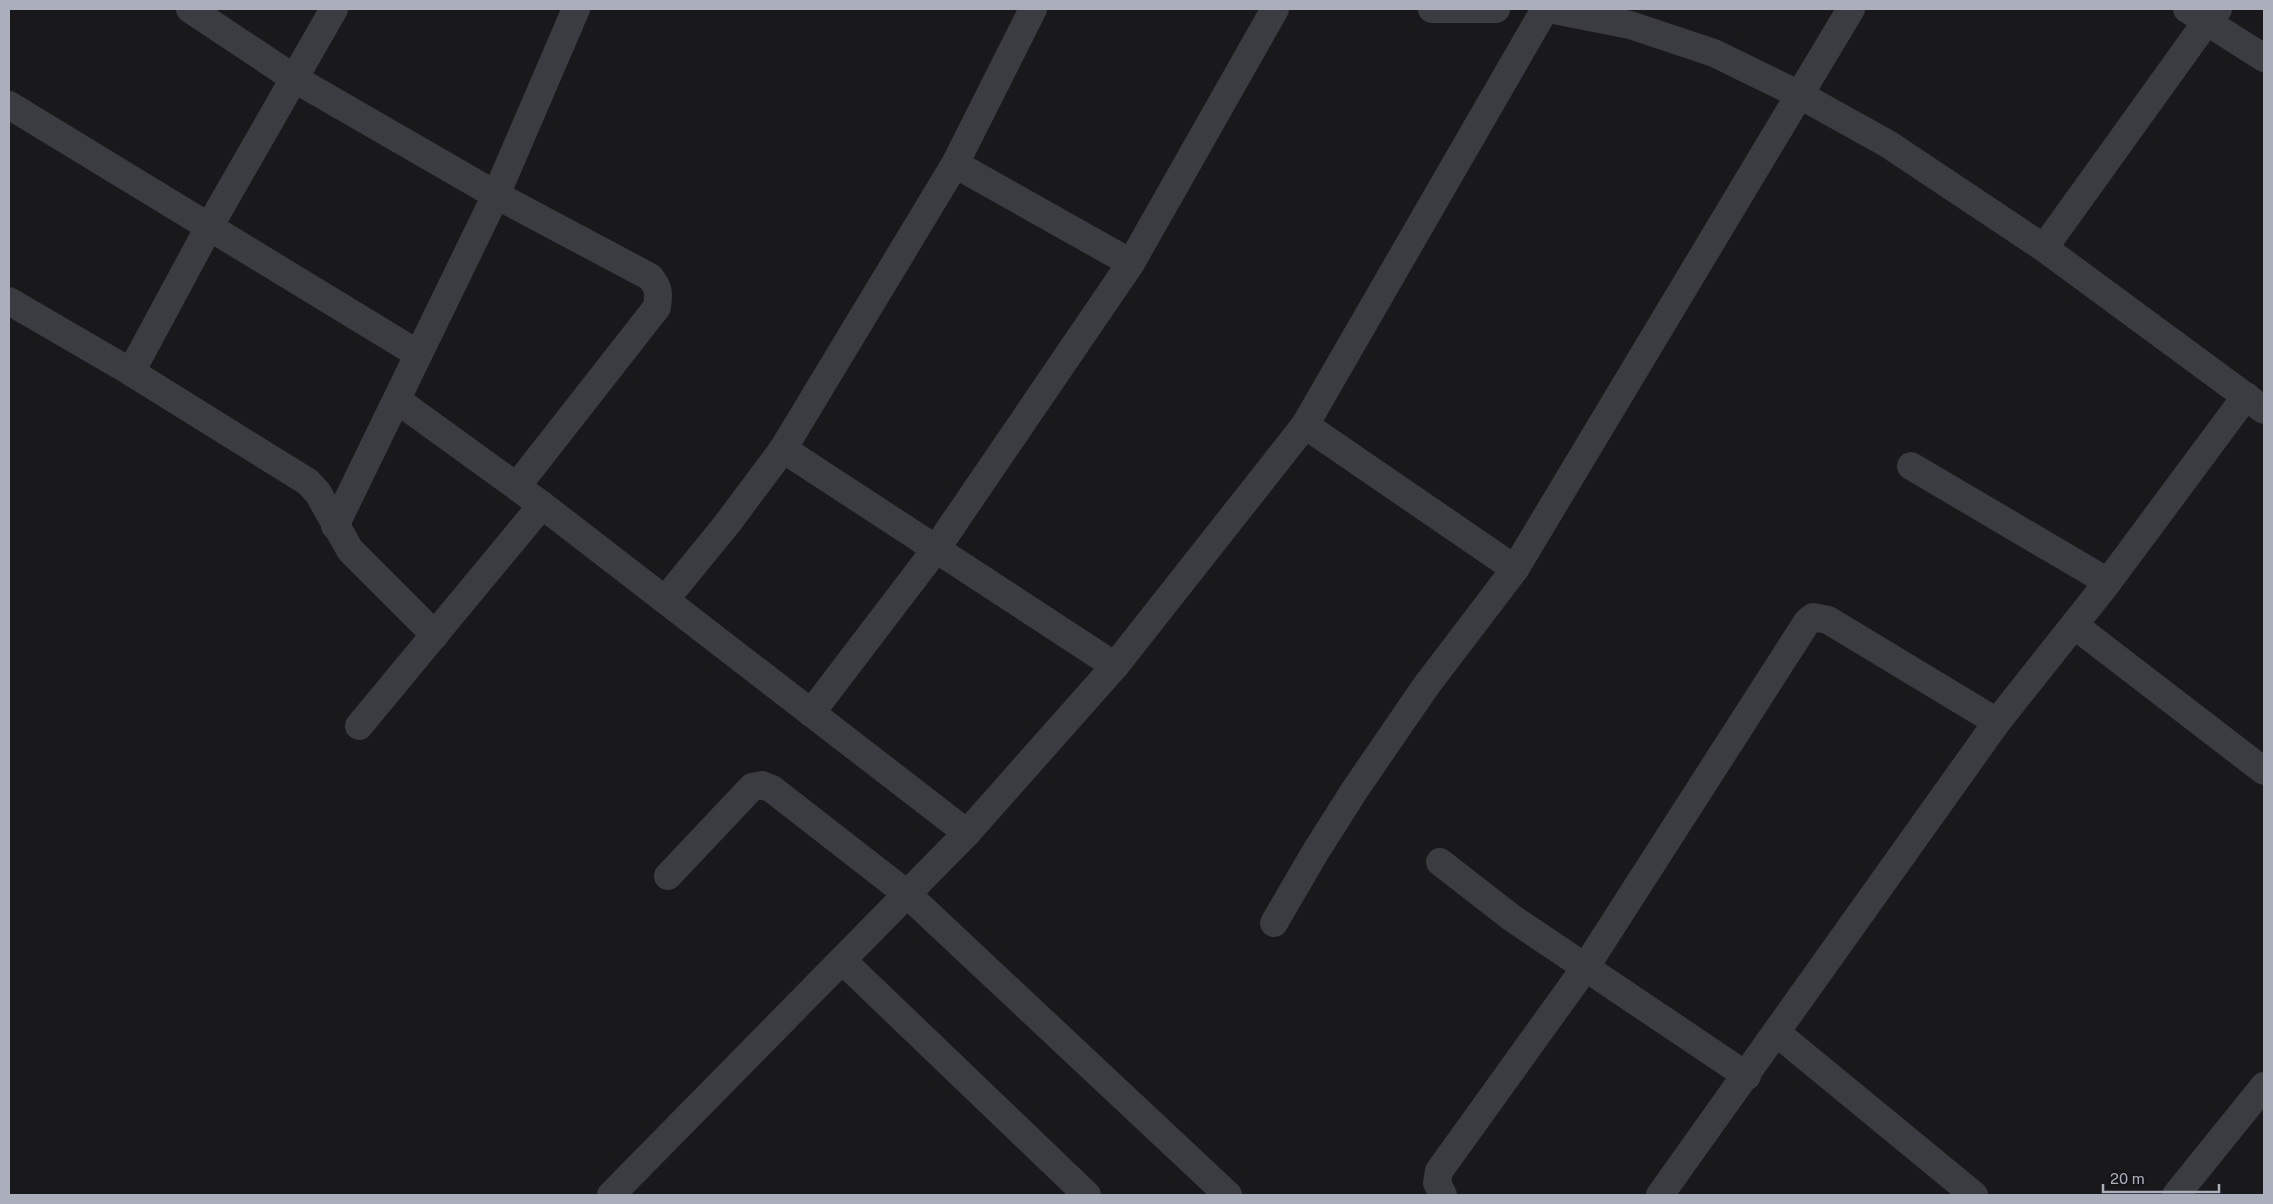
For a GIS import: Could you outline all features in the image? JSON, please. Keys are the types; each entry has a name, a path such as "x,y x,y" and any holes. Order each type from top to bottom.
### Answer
{"street":[{"path":"190,9 295,79 496,195 650,277 659,292 657,307 517,486"},
{"path":"131,372 209,227 334,9"},
{"path":"335,526 496,195 576,9"},
{"path":"666,600 727,524 783,449 955,164 1033,9"},
{"path":"811,713 936,549 1131,263 1274,9"},
{"path":"1432,9 1496,9"},
{"path":"611,1195 967,833 1115,666 1305,425 1545,9"},
{"path":"1549,9 1630,25 1714,53 1800,94 1888,144 2044,248 2255,403 2108,582 1997,722 1747,1076 1660,1195"},
{"path":"1274,924 1356,788 1426,686 1516,569 1851,9"},
{"path":"2044,248 2204,13 2264,58"},
{"path":"9,105 418,354"},
{"path":"955,164 1131,263"},
{"path":"9,302 131,372 308,482 318,493 350,550 434,635"},
{"path":"397,400 517,486 967,833"},
{"path":"1305,425 1516,569"},
{"path":"783,449 1115,666"},
{"path":"1911,466 2108,582"},
{"path":"359,726 542,505"},
{"path":"1443,1195 1437,1183 1440,1171 1585,968 1807,622 1814,617 1828,620 1997,722"},
{"path":"2074,625 2264,771"},
{"path":"668,876 752,788 762,785 772,789 907,894 1228,1195"},
{"path":"1440,862 1512,918 1747,1076"},
{"path":"843,961 1086,1195"},
{"path":"1777,1033 1974,1195"},
{"path":"2176,1195 2264,1086"}]}
